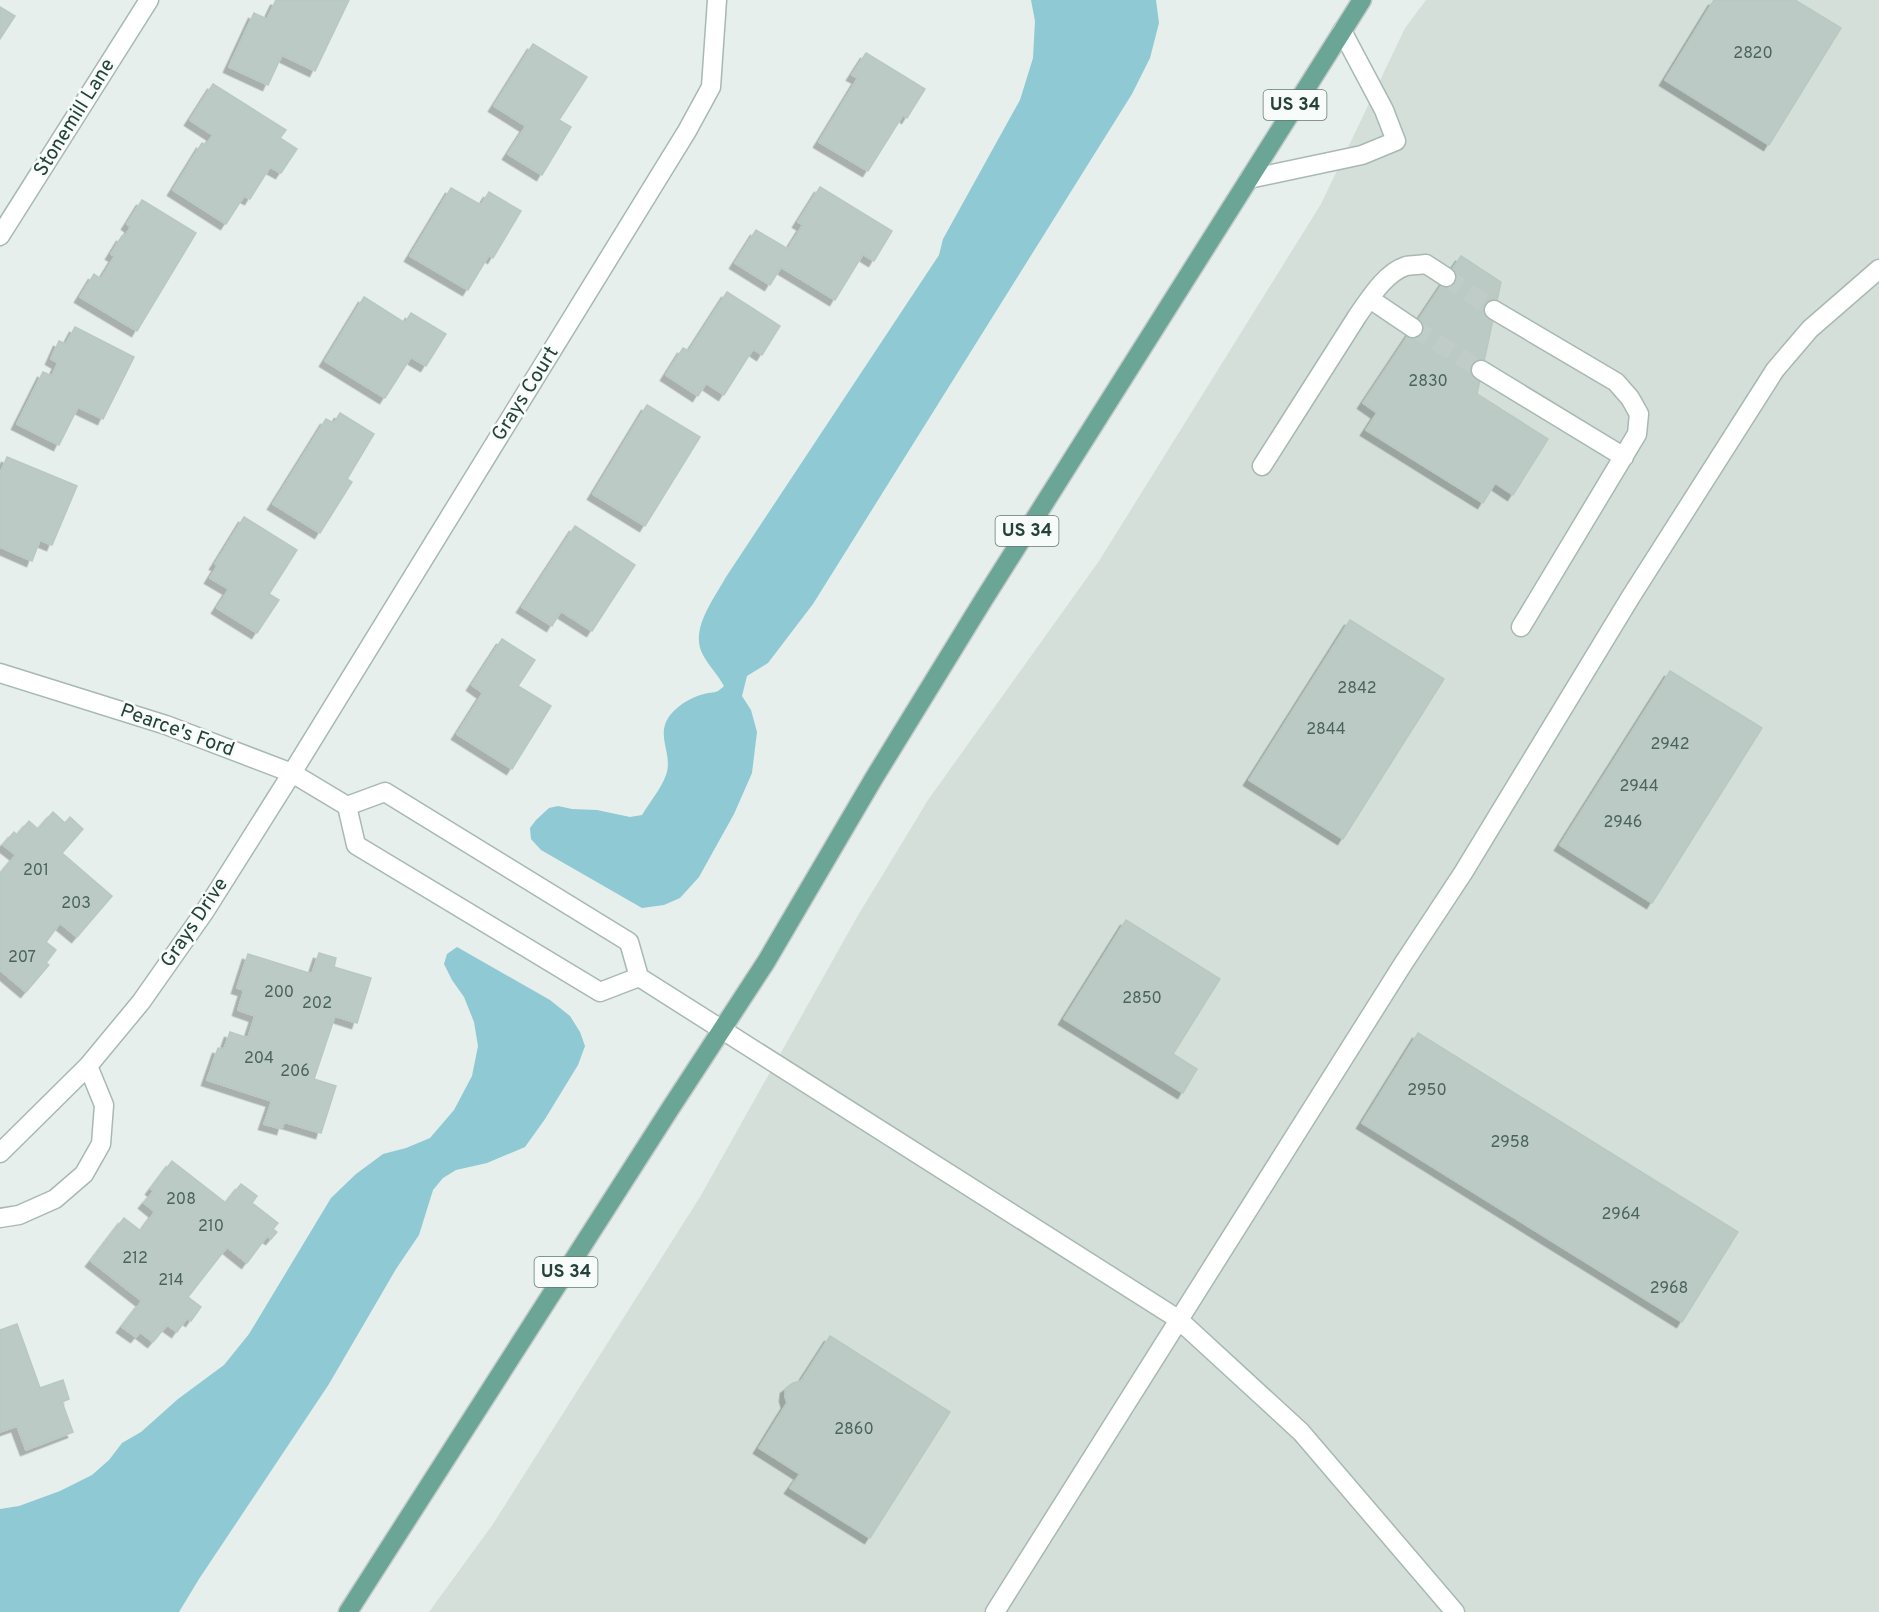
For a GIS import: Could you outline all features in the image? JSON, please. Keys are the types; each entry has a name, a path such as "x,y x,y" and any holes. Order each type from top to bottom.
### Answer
{"main road":[{"name":"US 34","path":"348,1612 766,962 874,778 978,609 1362,0"}],"street":[{"name":"Stonemill Lane","path":"0,237 149,0"},
{"name":"Grays Court","path":"292,773 692,123 711,87 717,0"},
{"path":"1249,179 1362,154 1396,141 1384,110 1342,31"},
{"path":"1262,466 1370,299 1389,277 1405,267 1426,264 1446,278"},
{"path":"995,1612 1178,1319 1463,873 1630,598 1775,370 1810,329 1879,269"},
{"path":"1370,299 1413,328"},
{"path":"1494,310 1616,382 1630,398 1639,414 1637,434 1521,627"},
{"path":"1481,370 1624,457"},
{"name":"Pearce's Ford","path":"0,673 166,725 292,773 347,806"},
{"name":"Grays Drive","path":"0,1153 88,1066 141,1002 205,911 292,773"},
{"path":"639,977 600,992 356,845 347,806 385,792 629,942 639,977 1178,1319 1301,1432 1455,1612"},
{"path":"0,1218 19,1215 55,1199 84,1174 101,1144 104,1105 88,1066"}],"shaded area":[{"path":"1426,0 1879,0 1879,1612 429,1612 493,1524 700,1197 857,917 928,800 1099,561 1321,204 1405,28"}],"water":[{"path":"1031,0 1156,0 1159,23 1150,58 1132,94 813,604 768,663 747,676 742,696 751,710 757,732 752,773 734,814 699,877 680,898 664,905 642,908 541,850 531,839 530,828 549,808 558,806 597,810 630,817 642,815 666,775 668,759 664,728 672,713 686,701 716,692 724,686 705,659 699,645 701,625 705,615 726,577 939,255 943,239 1020,100 1033,58 1035,21"},
{"path":"457,947 550,1000 570,1016 580,1032 585,1046 578,1065 545,1119 525,1147 487,1163 456,1170 443,1178 433,1190 419,1235 396,1269 329,1384 179,1612 0,1612 0,1509 19,1506 60,1491 92,1475 109,1460 122,1443 141,1432 178,1399 224,1365 249,1334 331,1198 356,1174 383,1154 430,1138 454,1110 472,1076 478,1046 474,1022 464,997 444,964 447,954"}],"building":[{"path":"276,0 349,0 315,71 282,55 268,85 229,67 254,13 267,19"},
{"path":"1714,0 1795,0 1841,28 1769,145 1665,80"},
{"path":"0,7 15,16 0,39"},
{"path":"533,44 587,77 559,120 571,127 542,175 508,154 526,126 494,106"},
{"path":"866,53 925,89 907,118 903,115 868,171 819,142 858,78 852,75"},
{"path":"213,84 286,130 280,138 297,149 281,173 270,167 250,199 244,196 226,224 173,190 202,143 206,145 213,135 190,120"},
{"path":"820,187 892,231 874,261 863,254 835,300 781,267 770,285 735,263 756,230 788,249 803,225 798,222"},
{"path":"451,188 481,205 489,192 521,211 493,258 489,255 468,290 410,256"},
{"path":"142,200 196,233 137,331 80,297 94,274 101,279 115,256 111,254 122,236 124,237 131,227 127,224"},
{"path":"1461,256 1501,282 1477,394 1548,439 1513,495 1495,483 1483,503 1366,430 1377,413 1363,403"},
{"path":"727,292 780,326 762,355 753,349 724,395 706,383 698,396 666,375 683,348 689,351"},
{"path":"364,297 405,323 411,313 446,334 426,366 411,357 385,398 325,361"},
{"path":"75,327 134,357 103,419 78,407 59,445 17,424 43,372 52,376 58,363 51,359 59,341 66,344"},
{"path":"647,405 700,437 645,526 593,494"},
{"path":"340,413 374,434 347,479 352,482 320,533 273,504 326,419 334,423"},
{"path":"7,457 77,486 52,545 40,540 32,561 0,547 0,474"},
{"path":"244,517 297,550 269,594 279,600 257,633 217,608 229,589 210,578 218,565 215,564"},
{"path":"575,526 635,565 592,631 561,611 552,626 522,607"},
{"path":"1350,620 1444,679 1343,839 1249,780"},
{"path":"502,639 535,660 518,686 551,706 512,769 457,734 483,693 472,685"},
{"path":"1670,671 1762,728 1652,903 1560,845"},
{"path":"53,812 65,823 70,817 83,829 62,853 112,896 77,937 60,923 46,942 56,950 46,963 49,965 26,992 0,970 0,874 16,855 3,845 14,832 17,835 29,821 38,829"},
{"path":"1126,920 1220,979 1173,1054 1197,1069 1183,1093 1064,1019"},
{"path":"319,953 336,958 334,967 371,978 357,1023 335,1016 314,1079 336,1086 321,1133 284,1122 282,1129 264,1124 272,1101 207,1080 218,1048 224,1049 230,1032 248,1038 255,1016 238,1010 244,990 237,988 248,954 312,974"},
{"path":"1418,1033 1738,1232 1682,1322 1362,1123"},
{"path":"172,1161 226,1203 241,1184 257,1196 252,1203 278,1223 273,1229 277,1232 271,1239 267,1236 247,1263 227,1247 188,1297 201,1307 191,1321 187,1318 177,1332 167,1325 153,1342 140,1332 136,1337 122,1327 142,1301 91,1261 124,1218 141,1231 155,1212 144,1203 154,1191 151,1189"},
{"path":"17,1324 40,1388 63,1380 69,1399 62,1402 73,1432 26,1450 17,1426 0,1432 0,1330"},
{"path":"830,1336 950,1412 870,1538 790,1488 800,1474 759,1448 787,1403 786,1388 801,1381"}],"tunnel":[{"path":"1446,277 1494,310"},
{"path":"1413,328 1481,370"}]}
